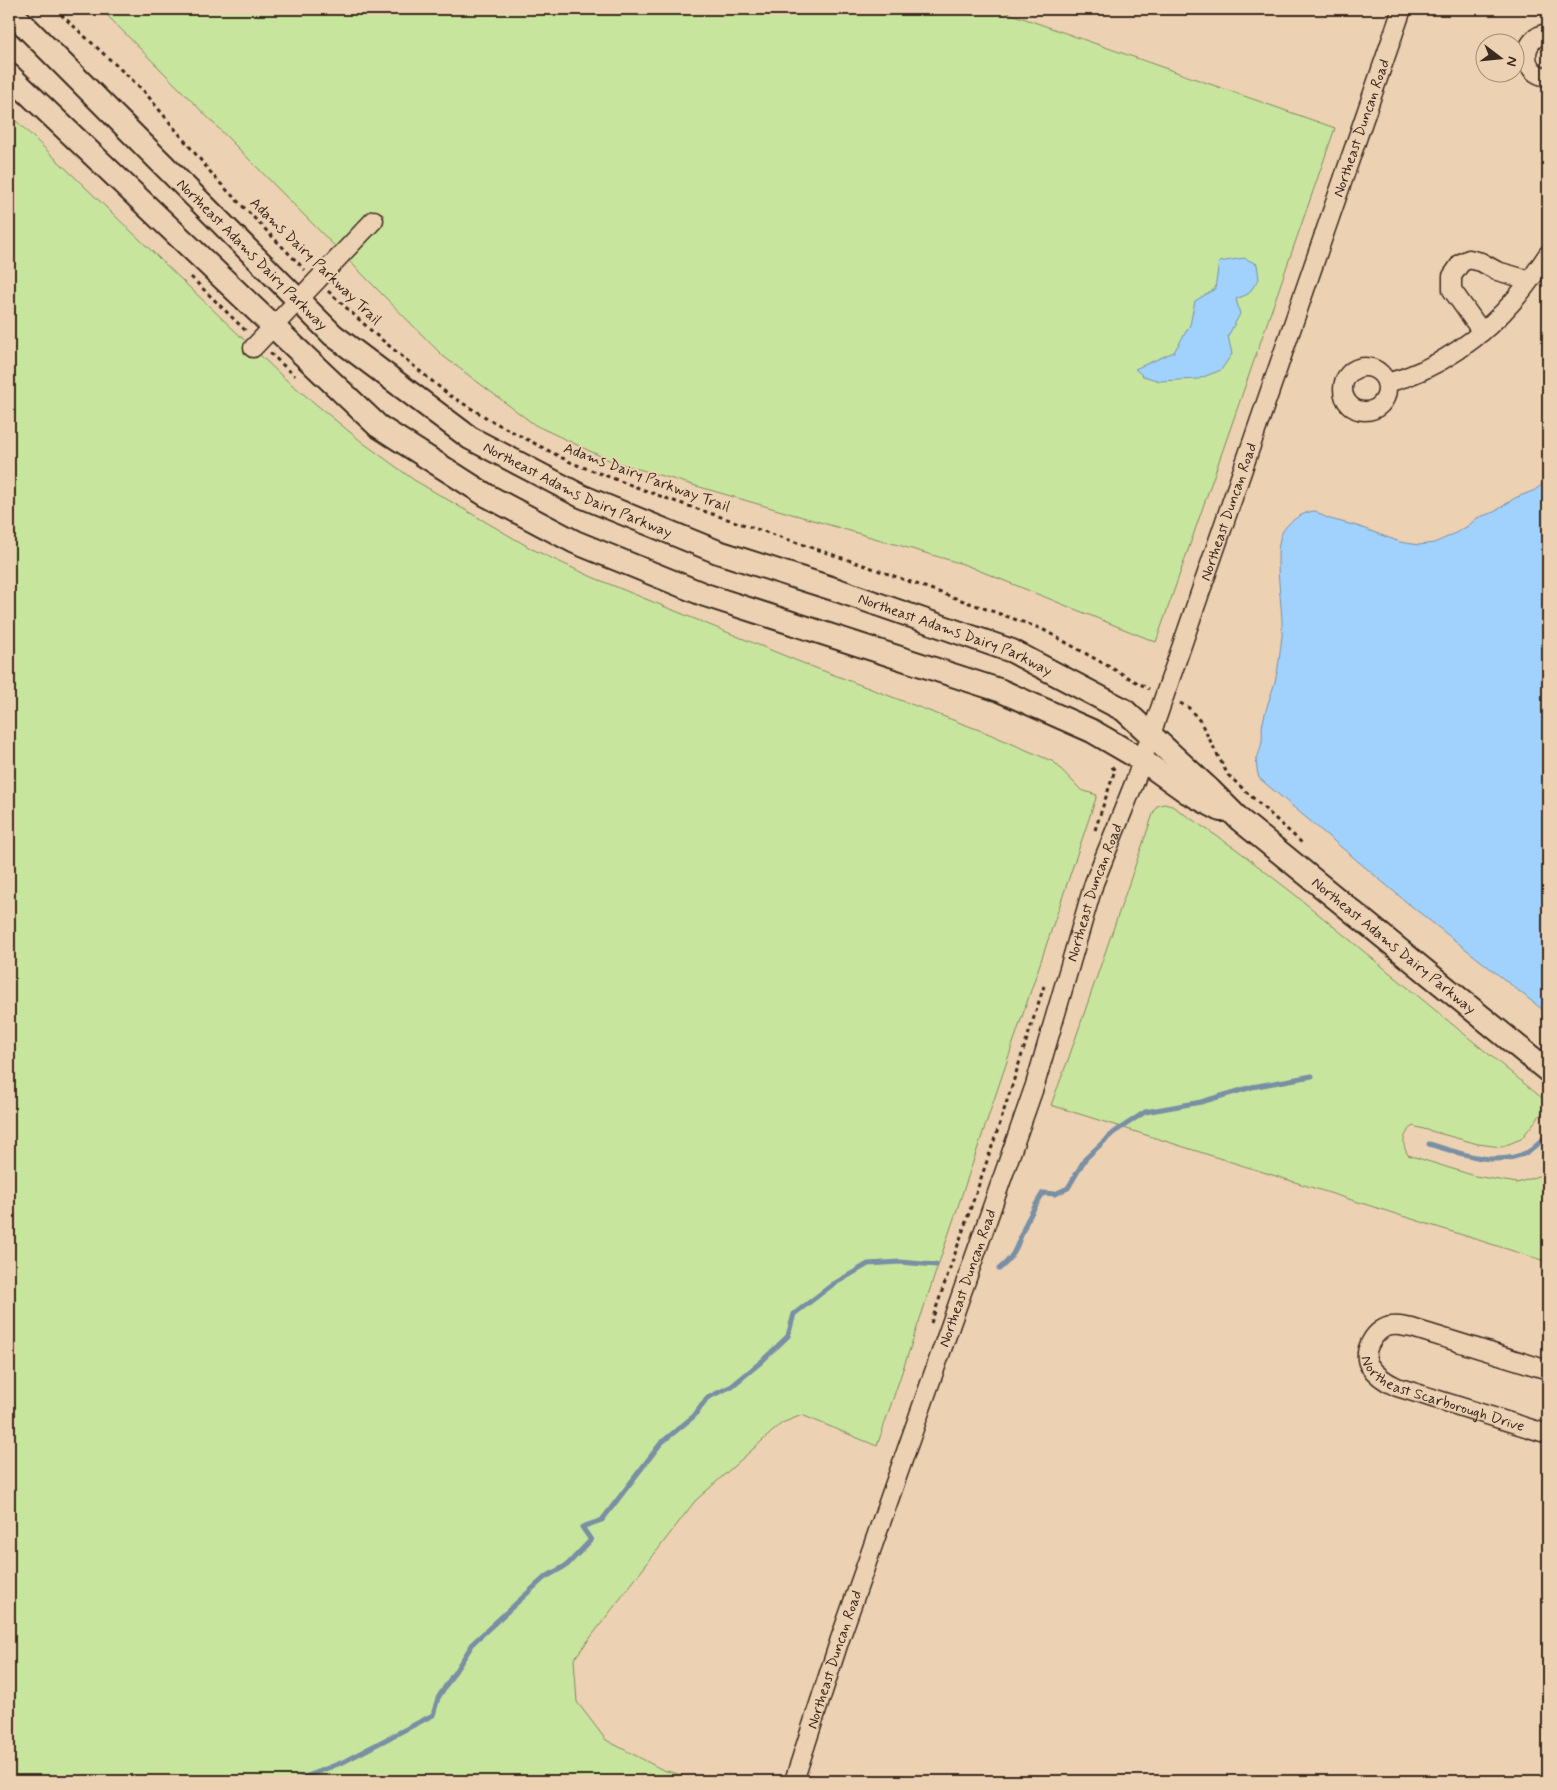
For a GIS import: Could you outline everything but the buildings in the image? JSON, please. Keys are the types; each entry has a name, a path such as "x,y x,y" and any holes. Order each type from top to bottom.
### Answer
{"main road":[{"name":"Northeast Adams Dairy Parkway","path":"9,10 333,335 470,438 573,492 718,552 837,590 1012,651 1124,710 1240,820 1548,1071"},
{"name":"Northeast Adams Dairy Parkway","path":"9,75 378,426 486,495 575,542 705,596 1000,690 1092,732 1142,760 1187,792 1240,820"}],"street":[{"name":"Northeast Duncan Road","path":"794,1781 840,1639 1034,1085 1094,883 1151,735 1402,9"},
{"path":"1548,33 1535,37 1530,43 1527,57 1528,64 1532,70 1548,77"},
{"path":"253,348 374,220"},
{"path":"1387,383 1409,377 1454,353 1482,332 1516,298 1548,254"},
{"path":"1482,332 1452,290 1452,276 1461,263 1469,259 1481,262 1498,270 1529,280"},
{"name":"Northeast Scarborough Drive","path":"1548,1370 1412,1328 1390,1326 1376,1333 1368,1347 1368,1364 1382,1380 1397,1387 1548,1434"}],"path":[{"name":"Adams Dairy Parkway Trail","path":"56,9 143,90 217,180 286,252 376,335 449,395 492,421 572,463 671,500 856,562 1042,629 1133,682"},
{"path":"1178,703 1188,707 1200,721 1228,775 1306,847"},
{"path":"1094,835 1115,770"},
{"path":"930,1327 997,1132 1045,984"},
{"path":"774,1781 778,1769"}],"green space":[{"path":"101,9 997,9 1335,128 1156,642 963,564 611,461 535,425 443,356"},
{"path":"9,114 284,378 362,442 414,480 532,549 592,577 800,662 987,733 1054,762 1081,790 1097,795 877,1446 802,1415 782,1423 695,1501 574,1659 577,1702 606,1740 663,1770 703,1781 424,1781 417,1779 413,1781 9,1781"},
{"path":"1164,804 1172,806 1236,849 1294,894 1548,1103 1521,1139 1501,1147 1478,1144 1413,1126 1405,1136 1404,1147 1408,1155 1475,1176 1517,1183 1548,1171 1548,1262 1051,1105 1153,814 1157,806"}],"water":[{"path":"1244,258 1257,264 1259,279 1248,294 1236,299 1240,314 1228,336 1232,354 1221,370 1198,379 1160,381 1143,376 1135,369 1174,352 1190,325 1195,301 1215,289 1219,262"},
{"path":"1548,480 1548,1014 1410,905 1259,778 1257,758 1262,741 1262,724 1278,671 1282,636 1278,568 1279,542 1284,529 1292,521 1301,515 1316,511 1330,519 1357,526 1400,542 1419,545 1434,543 1468,526 1477,518 1494,512 1515,498 1535,490"}],"waterway":[{"path":"999,1269 1014,1253 1027,1221 1043,1193 1055,1194 1068,1188 1085,1159 1113,1133 1145,1112 1201,1102 1252,1087 1312,1076"},
{"path":"1429,1144 1466,1155 1503,1159 1516,1157 1528,1152 1548,1134"},
{"path":"295,1781 343,1762 433,1715 438,1698 474,1642 544,1578 567,1565 591,1540 582,1527 602,1520 661,1443 694,1416 707,1398 732,1386 788,1336 794,1314 832,1285 868,1264 900,1262 936,1265"}]}
